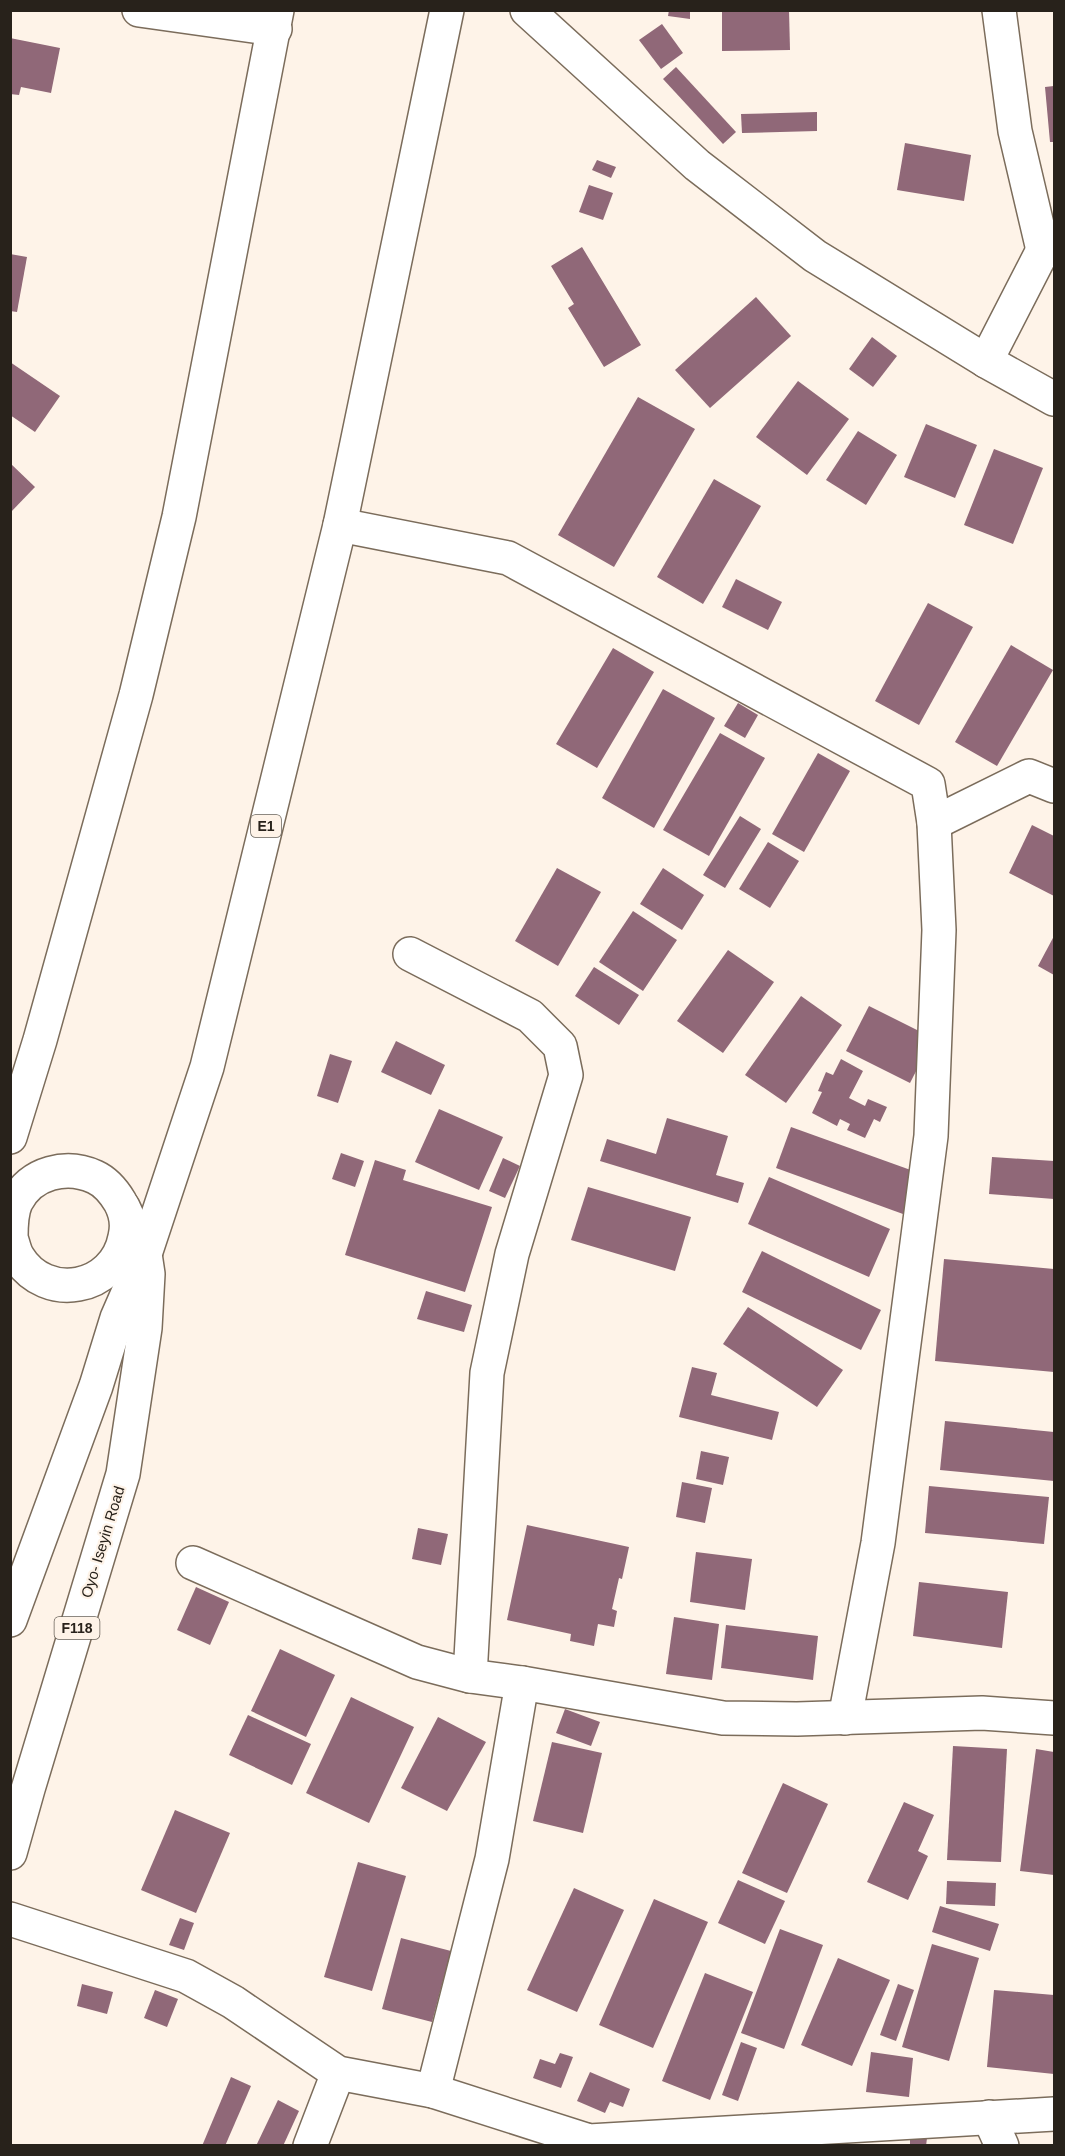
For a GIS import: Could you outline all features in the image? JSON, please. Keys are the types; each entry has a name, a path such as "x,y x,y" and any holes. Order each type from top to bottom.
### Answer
{"main road":[{"path":"10,1137 40,1040 136,694 179,518 276,20 139,10"},
{"name":"E1","path":"10,1620 96,1386 117,1318 145,1254 207,1067 340,525 447,10"},
{"path":"527,10 697,165 815,256 986,361 1054,399"},
{"path":"986,361 1049,245 1015,131 999,10"},
{"path":"340,525 508,558 928,784 934,823 939,930 931,1136 878,1543 845,1718"},
{"path":"934,823 1029,776 1054,786"},
{"path":"410,954 530,1016 560,1046 566,1075 512,1254 487,1373 470,1676"},
{"path":"10,1184 61,1170 79,1170 98,1178 113,1191 145,1254 114,1265 99,1277 80,1285 61,1285 19,1270 11,1236 11,1219 16,1201 27,1186 43,1176"},
{"path":"114,1265 123,1247 127,1227 123,1208"},
{"name":"Oyo- Iseyin Road","path":"10,1853 123,1474 145,1328 147,1275 145,1254"},
{"path":"80,1285 117,1318 127,1341 135,1400"},
{"path":"193,1563 417,1662 470,1676 723,1718 797,1719 982,1713 1054,1718"},
{"path":"433,2091 492,1859 522,1683"},
{"path":"10,1918 186,1976 234,2002 338,2073 433,2091 590,2143 995,2131 1054,2114"},
{"path":"310,2145 338,2073"}],"building":[{"path":"669,10 690,10 690,19 668,16"},
{"path":"722,10 789,10 790,50 722,51"},
{"path":"662,24 683,53 661,69 639,40"},
{"path":"10,38 60,48 51,93 21,87 19,95 10,94"},
{"path":"676,67 736,132 723,144 663,79"},
{"path":"1054,86 1054,142 1050,142 1045,87"},
{"path":"817,112 817,131 742,133 741,114"},
{"path":"905,143 971,155 964,201 897,190"},
{"path":"597,160 616,167 611,178 592,170"},
{"path":"589,185 613,193 603,220 579,212"},
{"path":"582,247 641,345 604,367 568,308 574,304 551,266"},
{"path":"10,254 27,257 17,312 10,311"},
{"path":"756,297 791,336 710,408 675,370"},
{"path":"872,337 897,356 873,387 849,369"},
{"path":"10,362 60,396 35,432 10,415"},
{"path":"798,381 849,419 807,475 756,437"},
{"path":"638,397 695,429 614,567 558,535"},
{"path":"926,424 977,445 955,498 904,477"},
{"path":"858,431 897,455 866,505 826,480"},
{"path":"994,449 1043,468 1013,544 964,525"},
{"path":"10,463 35,487 10,513"},
{"path":"714,479 761,506 703,604 657,577"},
{"path":"736,579 782,602 768,630 722,607"},
{"path":"928,603 973,627 919,725 875,701"},
{"path":"1011,645 1053,670 997,766 955,742"},
{"path":"613,648 654,672 597,768 556,744"},
{"path":"663,689 715,718 654,828 602,798"},
{"path":"738,703 758,715 745,738 724,726"},
{"path":"720,733 765,758 709,856 663,830"},
{"path":"818,753 850,771 804,852 772,834"},
{"path":"740,816 761,829 725,888 703,875"},
{"path":"1032,825 1054,836 1054,896 1009,873"},
{"path":"768,842 799,861 770,908 739,889"},
{"path":"557,868 601,892 558,966 515,941"},
{"path":"663,868 704,895 682,930 640,904"},
{"path":"633,911 677,940 643,991 599,962"},
{"path":"1054,936 1054,975 1038,966"},
{"path":"728,950 774,982 723,1053 677,1021"},
{"path":"594,967 639,995 619,1025 575,996"},
{"path":"801,996 842,1025 786,1103 745,1075"},
{"path":"869,1006 933,1038 910,1083 846,1051"},
{"path":"396,1041 445,1065 431,1095 381,1072"},
{"path":"330,1054 352,1061 338,1103 317,1096"},
{"path":"841,1059 863,1071 849,1098 865,1106 868,1099 887,1107 880,1122 874,1119 865,1138 847,1130 850,1124 840,1119 837,1126 812,1113 822,1092 818,1091 826,1072 833,1075"},
{"path":"439,1109 503,1137 479,1190 415,1162"},
{"path":"667,1118 728,1136 716,1175 744,1183 738,1203 600,1161 607,1139 656,1154"},
{"path":"791,1127 919,1173 903,1214 776,1168"},
{"path":"341,1153 364,1161 355,1187 332,1179"},
{"path":"992,1157 1054,1161 1054,1199 989,1194"},
{"path":"503,1158 520,1166 505,1198 489,1191"},
{"path":"375,1160 406,1170 403,1180 492,1207 465,1292 345,1255"},
{"path":"769,1177 890,1229 869,1277 748,1224"},
{"path":"588,1187 691,1217 675,1271 571,1240"},
{"path":"762,1251 881,1310 861,1350 742,1292"},
{"path":"944,1259 1054,1269 1054,1372 935,1361"},
{"path":"426,1291 472,1305 464,1332 417,1319"},
{"path":"748,1307 843,1370 817,1407 723,1344"},
{"path":"692,1367 717,1373 711,1395 779,1412 772,1440 679,1417"},
{"path":"945,1421 1054,1432 1054,1481 940,1470"},
{"path":"701,1451 729,1457 723,1485 696,1479"},
{"path":"682,1482 712,1488 705,1523 676,1517"},
{"path":"929,1486 1049,1497 1044,1544 925,1533"},
{"path":"527,1525 629,1547 612,1609 617,1611 614,1627 598,1624 594,1646 570,1641 571,1634 507,1620"},
{"path":"418,1528 448,1534 441,1565 412,1559"},
{"path":"696,1552 752,1559 745,1610 690,1602"},
{"path":"919,1582 1008,1592 1002,1648 913,1636"},
{"path":"196,1587 229,1602 210,1645 177,1630"},
{"path":"674,1617 719,1624 712,1680 666,1674"},
{"path":"726,1625 818,1636 813,1680 721,1668"},
{"path":"280,1649 335,1675 306,1737 251,1711"},
{"path":"351,1697 414,1727 369,1823 306,1793"},
{"path":"565,1709 600,1722 591,1746 556,1733"},
{"path":"248,1715 311,1744 292,1785 229,1755"},
{"path":"438,1717 486,1742 447,1811 401,1788"},
{"path":"552,1742 602,1753 583,1833 533,1821"},
{"path":"953,1746 1007,1749 1001,1862 947,1860"},
{"path":"1036,1749 1054,1752 1054,1875 1020,1871"},
{"path":"783,1783 828,1804 787,1893 742,1873"},
{"path":"904,1802 934,1815 918,1851 928,1856 908,1900 867,1882"},
{"path":"175,1810 230,1833 196,1913 141,1890"},
{"path":"358,1862 406,1876 372,1991 324,1977"},
{"path":"738,1880 785,1901 765,1944 718,1923"},
{"path":"947,1881 996,1883 995,1906 946,1904"},
{"path":"574,1888 624,1910 577,2012 527,1990"},
{"path":"654,1899 708,1922 653,2048 599,2025"},
{"path":"940,1906 999,1924 990,1951 932,1932"},
{"path":"180,1918 194,1923 184,1950 169,1945"},
{"path":"780,1929 823,1945 784,2049 741,2033"},
{"path":"401,1938 451,1951 432,2022 382,2009"},
{"path":"932,1944 979,1958 949,2061 902,2047"},
{"path":"838,1958 890,1980 852,2066 801,2045"},
{"path":"705,1973 753,1992 710,2100 662,2081"},
{"path":"82,1984 113,1992 107,2014 77,2006"},
{"path":"898,1984 914,1990 896,2041 880,2035"},
{"path":"155,1990 178,1999 167,2027 144,2018"},
{"path":"994,1990 1054,1995 1054,2074 987,2067"},
{"path":"741,2042 757,2048 738,2101 722,2095"},
{"path":"871,2052 913,2058 909,2097 866,2092"},
{"path":"560,2053 573,2057 561,2088 533,2078 540,2059 555,2064"},
{"path":"590,2072 630,2089 623,2107 610,2102 605,2113 577,2101"},
{"path":"231,2077 251,2086 225,2146 202,2146"},
{"path":"278,2100 299,2111 283,2146 256,2146"},
{"path":"910,2138 927,2138 926,2146 910,2146"}]}
